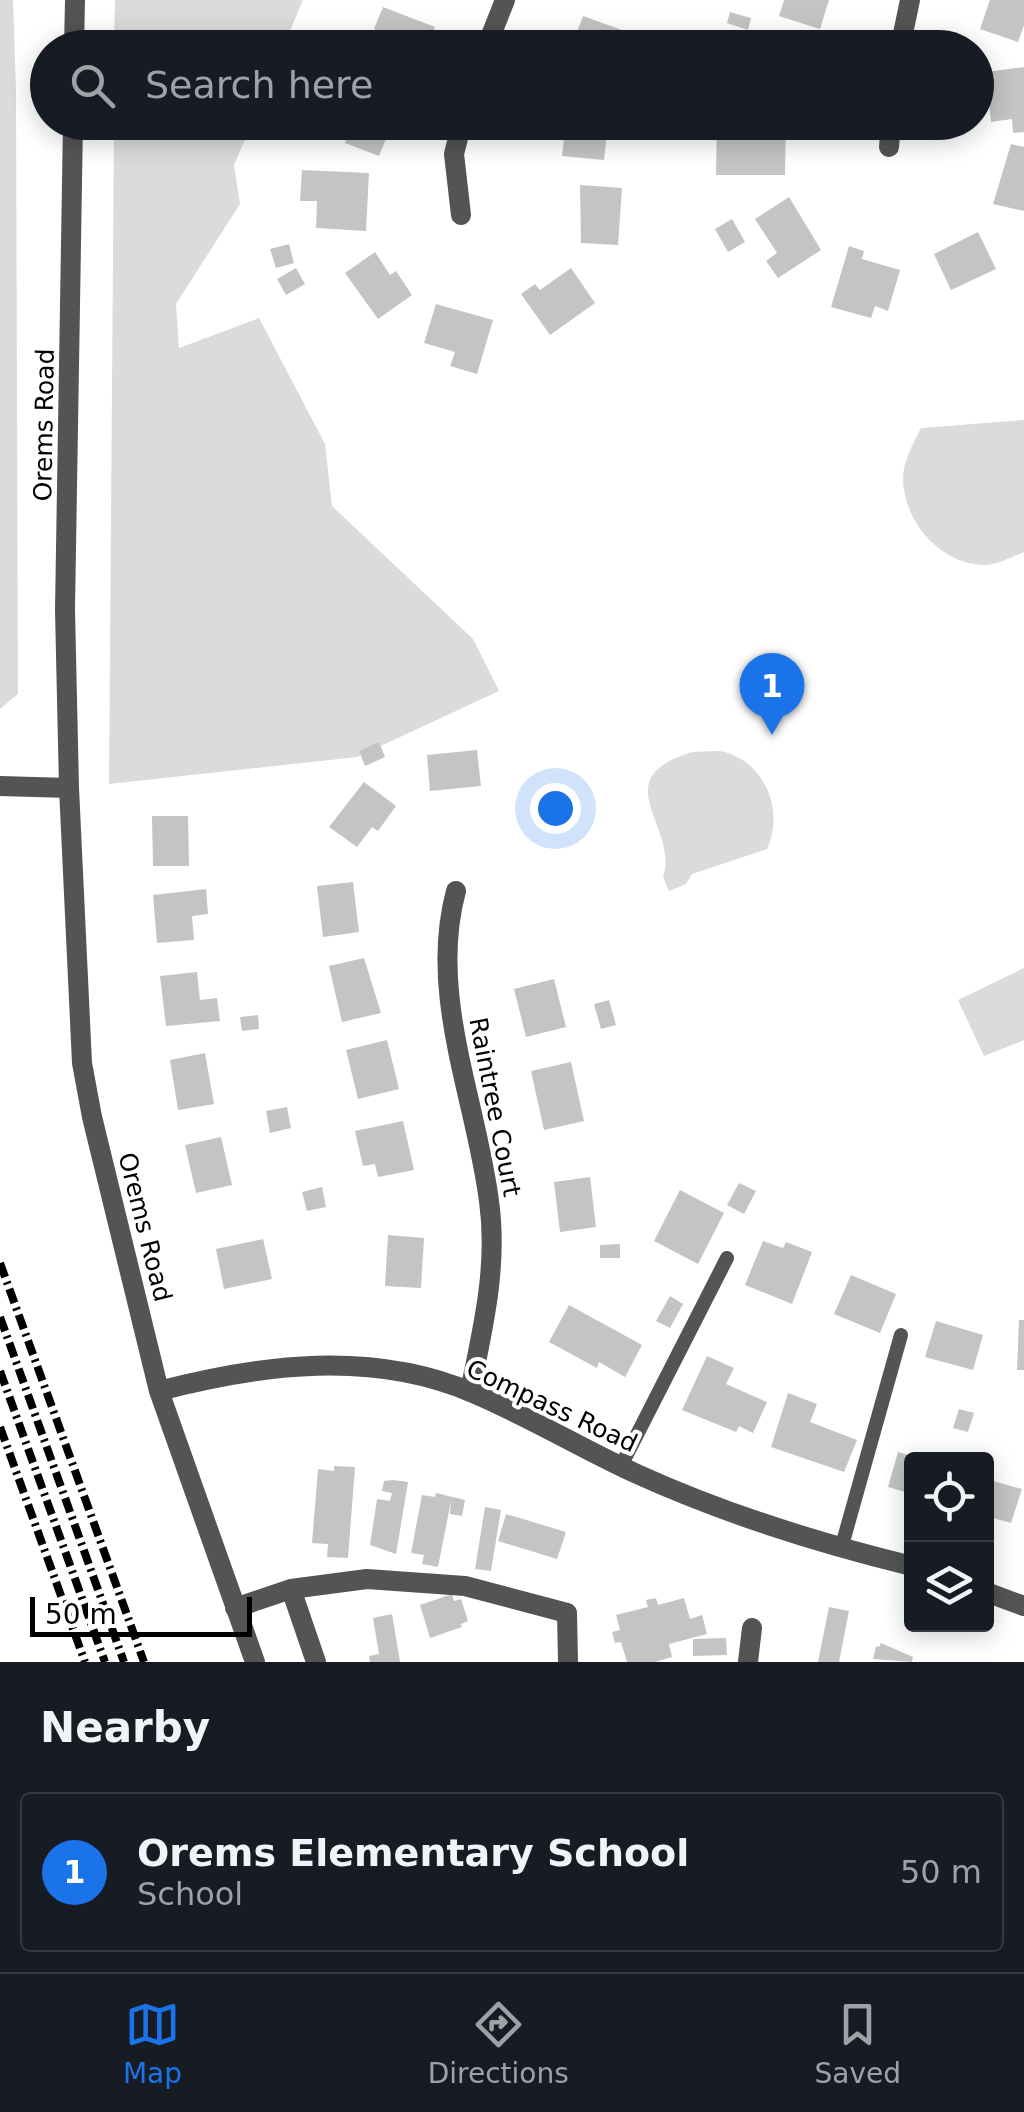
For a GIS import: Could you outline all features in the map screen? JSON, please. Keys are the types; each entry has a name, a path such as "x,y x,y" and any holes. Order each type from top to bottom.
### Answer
{"street":[{"path":"74,0 74,30"},
{"path":"493,30 505,0"},
{"path":"904,30 910,0"},
{"name":"Orems Road","path":"73,140 65,610 68,788 82,1063 160,1391 255,1662"},
{"path":"458,140 454,154 461,215"},
{"path":"889,147 890,140"},
{"path":"0,786 68,788"},
{"name":"Raintree Court","path":"456,891 446,961 452,1020 474,1109 490,1204 491,1286 470,1391"},
{"name":"Compass Road","path":"160,1391 262,1368 371,1366 416,1374 470,1391 712,1506 840,1549 904,1564"},
{"path":"236,1608 291,1589 366,1580 465,1586 567,1614 568,1662"},
{"path":"291,1589 316,1662"},
{"path":"994,1594 1023,1600"},
{"path":"748,1662 752,1628"}],"lane":[{"path":"621,1466 727,1258"},
{"path":"840,1549 902,1335"}],"shaded area":[{"path":"0,0 13,0 16,91 18,694 0,709"},
{"path":"115,0 303,0 290,30 114,30"},
{"path":"114,140 245,140 234,165 240,204 176,304 179,348 259,318 325,444 332,506 473,639 499,691 357,757 109,784"},
{"path":"1024,420 1024,552 987,565 955,558 928,539 905,495 907,459 921,428"},
{"path":"693,752 725,752 752,767 768,791 774,820 772,835 767,849 692,874 686,884 669,891 663,877 662,840 648,790 652,775 666,763"},
{"path":"1024,968 1024,1040 984,1056 958,1000"}],"building":[{"path":"784,0 829,0 820,29 779,16"},
{"path":"990,0 1024,0 1024,25 1018,42 994,34 994,30 980,29"},
{"path":"383,7 435,27 434,30 374,29"},
{"path":"730,12 751,18 748,30 727,23"},
{"path":"583,16 622,30 578,30"},
{"path":"1024,67 1024,132 1013,133 1012,119 994,122 994,71"},
{"path":"346,140 385,140 379,156 345,143"},
{"path":"564,140 606,140 604,160 562,156"},
{"path":"717,140 786,140 785,175 716,175"},
{"path":"1011,144 1024,147 1024,211 993,204"},
{"path":"302,170 369,173 366,231 316,228 317,201 300,201"},
{"path":"580,185 622,188 618,245 581,243"},
{"path":"789,197 821,250 778,278 766,261 777,253 755,219"},
{"path":"732,219 745,242 728,252 715,229"},
{"path":"978,232 996,269 951,290 934,254"},
{"path":"289,244 294,263 276,268 270,249"},
{"path":"849,246 864,251 862,259 900,270 888,311 875,306 871,318 831,307"},
{"path":"375,252 390,275 396,271 412,295 378,319 345,273"},
{"path":"296,268 305,284 286,295 277,279"},
{"path":"571,268 595,303 550,335 521,294 535,284 540,290"},
{"path":"436,304 493,320 477,374 450,366 455,352 424,343"},
{"path":"379,742 385,757 365,766 359,751"},
{"path":"477,750 481,786 430,791 427,755"},
{"path":"364,782 396,806 378,831 372,827 357,847 329,827"},
{"path":"152,816 188,816 189,866 153,866"},
{"path":"353,882 359,932 323,937 317,886"},
{"path":"206,889 208,914 192,916 194,940 157,943 153,895"},
{"path":"364,958 381,1013 342,1022 329,966"},
{"path":"197,972 200,1000 217,998 220,1021 166,1026 160,976"},
{"path":"554,979 566,1027 526,1037 514,989"},
{"path":"609,1000 616,1025 601,1029 594,1004"},
{"path":"258,1015 259,1029 242,1031 240,1017"},
{"path":"387,1040 399,1089 358,1099 346,1050"},
{"path":"205,1053 214,1104 178,1110 170,1060"},
{"path":"571,1062 584,1121 544,1130 531,1071"},
{"path":"287,1107 291,1128 270,1133 266,1111"},
{"path":"403,1121 414,1170 378,1177 375,1164 363,1166 355,1131"},
{"path":"221,1137 232,1185 196,1193 185,1145"},
{"path":"590,1177 596,1227 560,1232 554,1182"},
{"path":"739,1183 756,1191 744,1214 727,1205"},
{"path":"322,1187 326,1207 307,1211 302,1192"},
{"path":"680,1190 724,1213 698,1264 654,1241"},
{"path":"388,1235 424,1238 421,1288 385,1286"},
{"path":"263,1239 272,1279 224,1289 216,1249"},
{"path":"763,1241 783,1248 786,1242 812,1252 792,1304 745,1285"},
{"path":"620,1244 620,1258 600,1258 600,1245"},
{"path":"851,1275 896,1294 880,1333 834,1314"},
{"path":"670,1296 683,1304 670,1328 656,1321"},
{"path":"569,1305 642,1345 625,1377 599,1362 597,1368 549,1342"},
{"path":"1019,1320 1024,1320 1024,1370 1017,1370"},
{"path":"936,1321 983,1335 973,1370 925,1357"},
{"path":"707,1356 734,1368 726,1384 767,1402 753,1433 739,1426 736,1432 682,1410"},
{"path":"788,1393 817,1404 810,1422 857,1440 844,1472 771,1447"},
{"path":"959,1409 974,1413 968,1432 953,1428"},
{"path":"898,1452 904,1454 904,1492 888,1487"},
{"path":"334,1466 355,1467 348,1558 327,1557 328,1544 312,1543 318,1469 334,1471"},
{"path":"384,1481 408,1482 396,1554 370,1545 377,1499 390,1501 392,1493 382,1491"},
{"path":"994,1481 1022,1489 1011,1523 994,1518"},
{"path":"436,1493 465,1500 462,1516 450,1514 451,1501 438,1567 422,1564 424,1555 411,1553 422,1495 435,1497"},
{"path":"485,1507 501,1510 491,1571 475,1569"},
{"path":"506,1514 566,1532 557,1559 498,1541"},
{"path":"452,1594 454,1601 461,1599 468,1621 462,1627 430,1638 420,1605"},
{"path":"656,1598 658,1605 684,1598 690,1619 702,1615 707,1634 669,1644 672,1657 655,1662 627,1662 621,1642 615,1643 612,1632 620,1630 616,1615 648,1607 646,1600"},
{"path":"829,1607 849,1611 839,1662 818,1662"},
{"path":"392,1614 400,1662 370,1662 369,1656 379,1654 373,1618"},
{"path":"726,1638 727,1655 693,1656 693,1639"},
{"path":"881,1643 913,1657 912,1662 873,1659 876,1646"}],"railway":[{"path":"0,1263 144,1662"},
{"path":"0,1317 124,1662"},
{"path":"0,1371 105,1662"},
{"path":"0,1427 85,1662"}],"place":[{"name":"Orems Elementary School","path":"772,735"}]}
